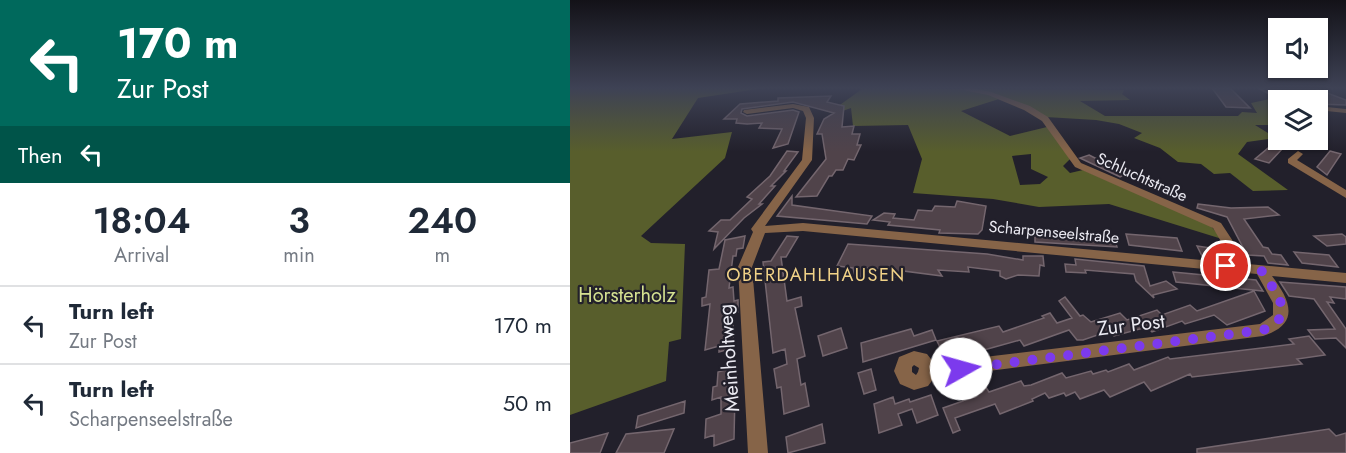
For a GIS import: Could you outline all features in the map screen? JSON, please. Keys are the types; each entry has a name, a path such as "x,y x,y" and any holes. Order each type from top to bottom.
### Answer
{"street":[{"name":"Meinholtweg","path":"747,112 771,109"},
{"name":"Meinholtweg","path":"758,453 744,267 758,229 807,160 810,118 806,109"},
{"name":"Schluchtstraße","path":"1029,109 1045,119 1078,165 1217,226 1244,268"},
{"path":"1328,109 1346,111"},
{"path":"1298,154 1291,160 1346,195"},
{"name":"Scharpenseelstraße","path":"758,229 803,227 1346,278"},
{"name":"Zur Post","path":"928,371 1263,330 1280,320 1282,307 1261,270"}],"green space":[{"name":"Hörsterholz","path":"570,109 691,109 672,139 732,132 725,158 641,236 651,243 685,244 681,339 669,342 666,381 570,415"},
{"path":"848,109 834,114 826,111"},
{"path":"851,109 967,109 961,111 1010,136 1047,127 1070,159 1063,166 1070,173 1083,170 1210,225 1222,239 1109,204 1039,207 993,199 913,193 922,159 908,125 853,126","holes":["1031,154 1031,169 1048,177 1040,184 1020,185 1012,156"]},
{"path":"1025,109 1094,109 1105,116 1238,116 1242,112 1257,113 1255,109 1268,109 1268,125 1255,125 1268,133 1268,139 1247,142 1238,154 1288,190 1253,191 1230,173 1214,174 1201,164 1178,162 1160,148 1134,138 1142,133 1119,124 1046,117"}],"building":[{"path":"735,109 742,109 741,113 747,116 793,110 799,112 788,144 773,148 782,129 759,128 762,123 736,123 737,119 724,119"},
{"path":"820,109 844,109 842,127 854,126 852,134 860,134 857,145 861,145 854,160 848,159 843,170 836,170 832,176 829,176 817,196 796,197 826,159 822,134 817,134 824,119 834,113"},
{"path":"1268,148 1268,150 1281,150 1269,163 1255,159"},
{"path":"787,151 798,152 784,171 786,171 771,186 775,186 759,204 762,204 744,218 714,249 718,232 709,231 721,220 730,220 752,199 747,197 770,176"},
{"path":"1330,151 1341,154 1327,175 1317,167"},
{"path":"1089,155 1128,173 1120,177 1080,158"},
{"path":"792,196 792,205 872,216 867,224 777,216"},
{"path":"957,201 986,206 982,230 978,234 939,233 940,230 888,225 890,222 873,220 884,213 895,214 893,218 914,220 918,210 932,211 935,206 955,207"},
{"path":"1198,204 1231,208 1268,207 1279,215 1244,219 1263,247 1268,248 1272,254 1281,255 1288,265 1268,263 1264,256 1247,255 1227,217 1197,208"},
{"path":"1035,230 1091,235 1092,238 1114,238 1117,247 1035,242"},
{"path":"1126,234 1177,238 1182,251 1129,245"},
{"path":"1342,234 1346,237 1346,244 1327,246 1314,236"},
{"path":"745,236 743,248 737,249 736,256 733,256 729,288 733,287 734,301 738,300 738,312 733,313 733,348 719,352 719,346 705,350 710,304 702,306 702,298 706,297 709,270 719,269 725,240"},
{"path":"787,236 798,237 786,257 781,257 787,301 801,297 802,306 795,308 805,356 797,359 801,385 805,383 809,406 784,414 781,387 777,388 774,369 787,364 785,349 773,353 763,262 771,261"},
{"path":"848,244 987,254 1023,260 1023,256 1043,256 1044,266 1040,265 1039,276 1018,275 1006,279 1000,276 1000,271 968,267 969,272 938,270 942,276 903,271 904,274 895,277 892,269 863,268 866,278 856,280 853,268 837,266"},
{"path":"1197,246 1217,249 1222,258 1202,256"},
{"path":"1294,252 1329,255 1338,267 1302,263"},
{"path":"1075,259 1144,266 1150,286 1166,281 1177,289 1153,295 1154,298 1136,281 1134,274 1085,270 1086,273 1066,272 1065,264 1076,265"},
{"path":"1173,272 1256,280 1263,291 1176,282"},
{"path":"1280,282 1346,287 1346,299 1330,297 1334,303 1327,302 1346,329 1346,348 1336,338 1315,339 1308,330 1335,329 1314,299 1289,296"},
{"path":"1254,291 1265,311 1227,325 1214,315 1185,324 1182,321 1152,332 1147,327 1114,336 1109,331 1083,340 1077,340 1069,330 1024,346 1020,340 973,353 971,349 945,358 937,341 999,326 1003,332 1044,318 1042,316 1050,313 1057,323 1072,318 1059,301 1065,297 1080,316 1083,315 1091,322 1120,313 1127,320 1157,310 1162,315 1190,305 1197,311"},
{"path":"841,328 847,348 823,356 818,336"},
{"path":"911,329 914,336 932,330 936,340 863,362 861,343"},
{"path":"1309,336 1325,355 1297,359 1302,364 1192,377 1190,374 1151,391 1144,382 1110,397 1104,390 1080,399 1075,392 1066,396 1064,393 1049,398 1045,393 1032,399 1033,401 1000,414 995,404 955,418 960,430 953,433 943,408 963,401 961,394 985,386 989,392 1021,381 1024,386 1031,385 1062,373 1066,378 1091,371 1093,374 1106,370 1108,372 1129,364 1134,370 1168,357 1170,359 1294,344 1289,339"},
{"path":"736,367 738,392 735,393 734,439 714,446 714,435 705,438 706,419 721,414 721,397 712,400 713,387 717,386 718,372"},
{"path":"871,369 876,390 864,394 858,373"},
{"path":"931,395 938,415 917,423 912,409 898,414 902,425 879,433 874,404 893,397 895,404"},
{"path":"685,401 684,413 636,428 638,416"},
{"path":"822,424 825,443 788,453 786,437"},
{"path":"674,429 664,453 616,453 626,434"},
{"path":"1329,429 1336,436 1346,433 1346,453 1197,453 1197,449"},
{"path":"608,433 600,453 570,453 570,443"}],"district":[{"name":"OBERDAHLHAUSEN","path":"816,275"}],"route":[{"path":"961,369 1263,330 1277,323 1282,312 1281,302 1261,270 1226,266"}]}
